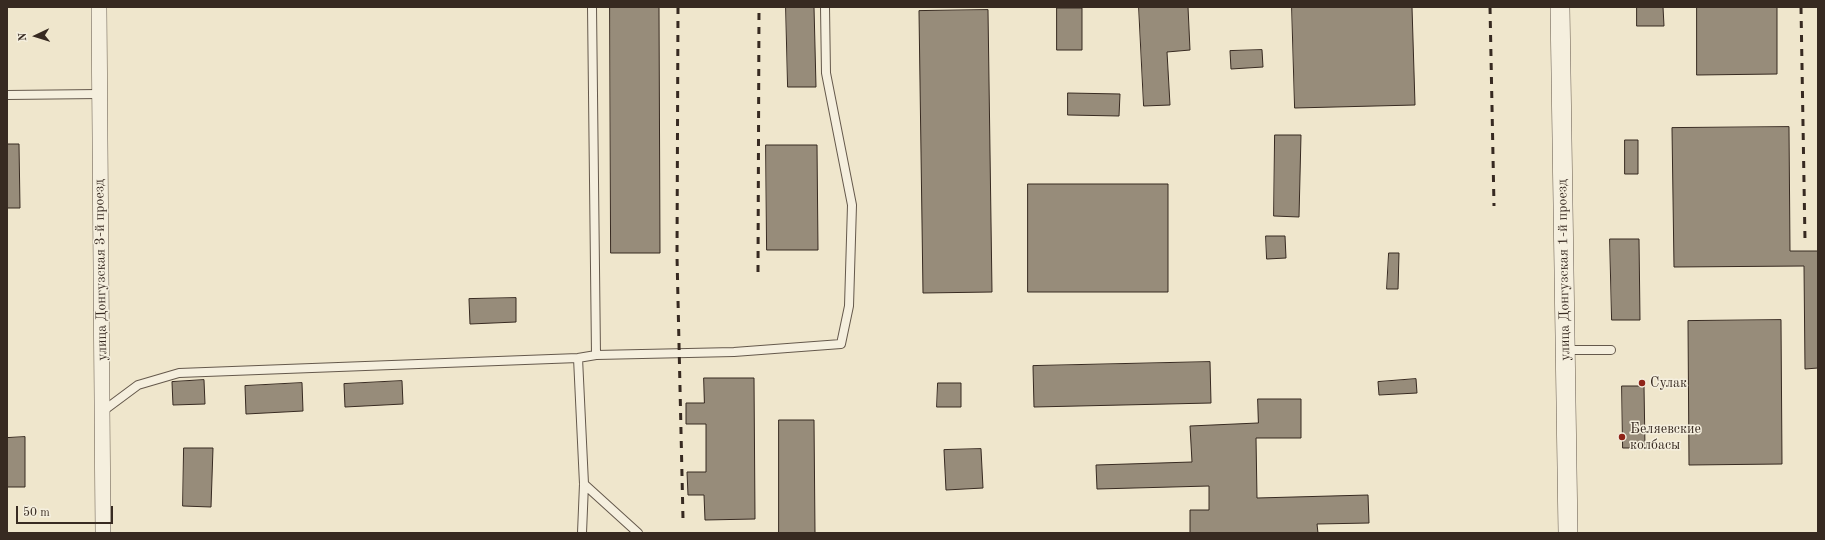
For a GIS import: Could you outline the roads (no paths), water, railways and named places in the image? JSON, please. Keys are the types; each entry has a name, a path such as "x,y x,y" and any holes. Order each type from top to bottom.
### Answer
{"street":[{"name":"улица Донгузская 3-й проезд","path":"99,7 103,533"},
{"name":"улица Донгузская 1-й проезд","path":"1560,7 1568,533"}],"lane":[{"path":"592,7 596,355"},
{"path":"103,411 138,385 179,373 578,358 596,355 734,352 841,344 849,306 852,205 826,73 825,7"},
{"path":"7,95 99,94"},
{"path":"1566,350 1611,350"},
{"path":"578,358 584,484 582,533"},
{"path":"584,484 638,533"}],"railway":[{"path":"678,7 677,256 683,519"},
{"path":"758,272 759,7"},
{"path":"1490,7 1494,206"},
{"path":"1801,7 1805,240"}],"place":[{"name":"Сулак","path":"1642,383"},
{"name":"Беляевские колбасы","path":"1622,437"}]}
